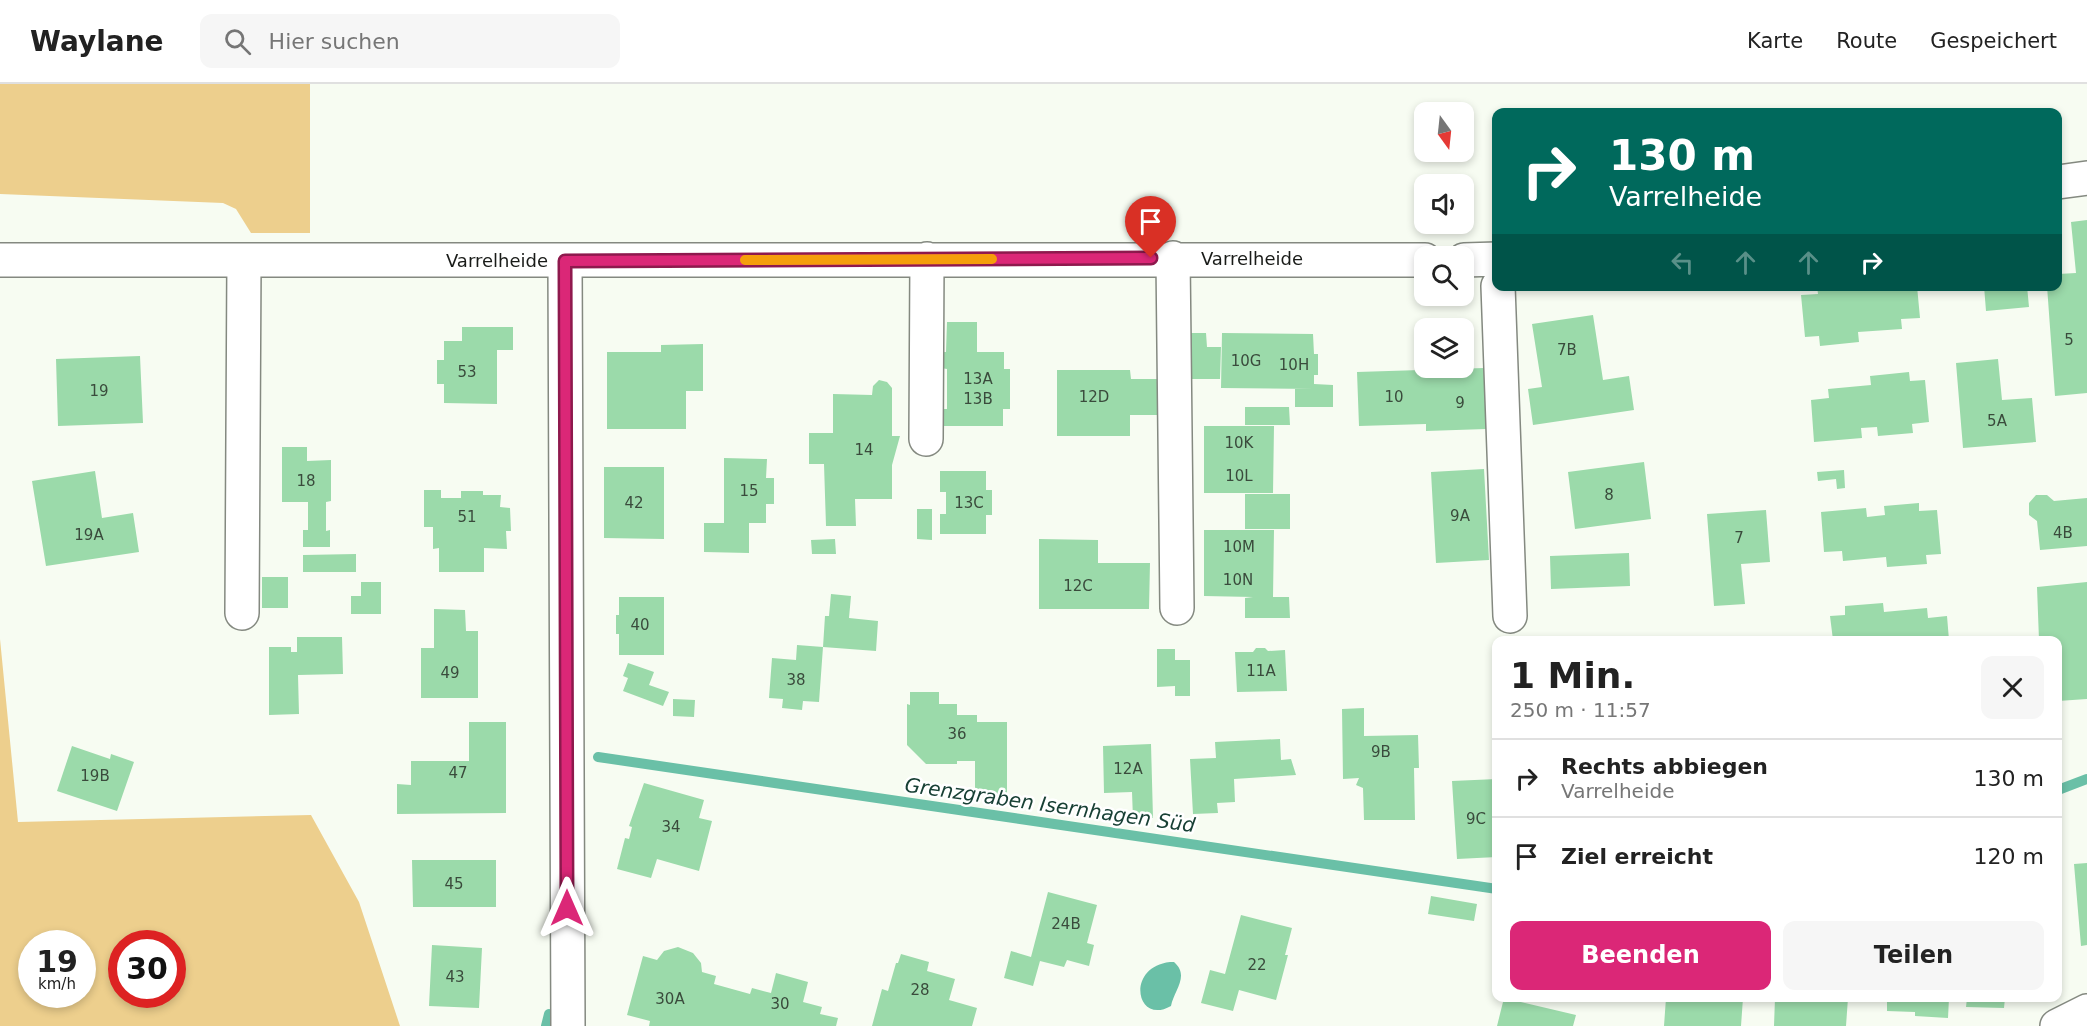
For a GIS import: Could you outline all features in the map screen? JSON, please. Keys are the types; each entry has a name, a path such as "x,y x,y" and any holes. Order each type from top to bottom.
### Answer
{"street":[{"path":"2062,181 2087,178"},
{"path":"1173,258 1177,608"},
{"name":"Varrelheide","path":"0,260 565,261 1173,258 1414,260"},
{"path":"926,439 927,259"},
{"path":"1474,260 1492,259"},
{"path":"242,613 244,260"},
{"path":"565,261 568,1026"},
{"path":"1498,291 1510,616"},
{"path":"2057,1026 2087,1011"}],"shaded area":[{"path":"0,84 310,84 310,233 251,233 236,209 223,203 0,194"},
{"path":"0,639 18,822 311,815 359,902 400,1026 0,1026"},
{"path":"1174,962 1179,967 1181,973 1180,983 1171,1006 1159,1010 1150,1008 1143,1002 1140,993 1141,983 1146,974 1156,966"}],"building":[{"path":"2087,220 2087,393 2055,396 2047,291 2062,291 2062,274 2076,273 2071,222"},
{"path":"1818,291 1917,291 1920,318 1901,319 1902,329 1858,332 1859,342 1820,346 1819,336 1805,337 1801,295 1818,294"},
{"path":"1984,291 2027,291 2029,307 1986,311"},
{"path":"1593,315 1603,380 1629,376 1634,410 1533,425 1528,389 1542,387 1532,324"},
{"path":"947,322 977,322 977,352 1004,352 1004,369 1010,369 1010,409 1003,409 1003,426 941,426 941,409 947,409 947,369 941,368 942,352 946,352"},
{"path":"462,327 513,327 513,350 497,350 497,404 444,403 444,384 437,384 437,360 444,360 444,341 462,341"},
{"path":"1191,333 1206,333 1207,347 1221,347 1220,379 1191,379"},
{"path":"1222,333 1313,334 1314,354 1318,354 1318,375 1314,375 1314,384 1333,385 1333,407 1295,407 1295,389 1314,389 1221,388"},
{"path":"703,344 703,391 686,391 686,429 607,429 607,352 661,352 661,345"},
{"path":"140,356 143,423 58,426 56,359"},
{"path":"1998,359 2002,400 2032,398 2036,442 1963,448 1956,363"},
{"path":"1474,368 1484,368 1486,429 1426,431 1426,424 1359,426 1357,372 1414,370 1414,378 1474,378"},
{"path":"1057,370 1130,370 1131,379 1163,379 1163,415 1130,415 1130,436 1057,436"},
{"path":"1909,372 1910,381 1925,380 1929,422 1912,424 1913,433 1878,436 1877,427 1861,428 1862,438 1814,442 1811,400 1829,398 1828,389 1871,385 1870,376"},
{"path":"879,380 887,382 892,388 892,436 900,436 892,465 892,499 855,499 856,526 826,526 824,464 809,464 809,433 833,433 833,394 872,395 873,386"},
{"path":"1245,407 1289,407 1290,425 1245,425"},
{"path":"1204,426 1274,426 1273,493 1204,493"},
{"path":"282,447 307,447 307,461 331,460 331,501 326,502 326,531 330,530 330,547 303,547 303,530 308,530 308,502 282,502"},
{"path":"724,458 767,459 766,478 774,478 774,504 766,504 766,523 749,523 749,553 704,552 704,523 724,523"},
{"path":"1644,462 1651,519 1575,529 1568,472"},
{"path":"604,467 664,467 664,539 604,538"},
{"path":"1484,469 1489,560 1436,563 1431,472"},
{"path":"1844,470 1845,488 1837,489 1836,479 1818,481 1817,472"},
{"path":"95,471 102,518 133,513 139,552 46,566 32,481"},
{"path":"940,471 986,471 986,490 992,490 992,515 986,515 986,534 940,534 940,514 946,514 946,492 940,492"},
{"path":"424,490 441,490 441,498 461,498 461,491 483,491 483,495 501,495 500,507 510,508 511,531 506,531 507,549 484,548 484,572 439,572 439,548 433,549 433,527 424,527"},
{"path":"1245,494 1290,494 1290,529 1245,529"},
{"path":"2036,495 2047,495 2054,501 2087,498 2087,546 2040,550 2037,521 2029,515 2029,503"},
{"path":"1919,503 1919,511 1937,510 1941,554 1926,555 1927,564 1887,567 1886,557 1843,561 1842,551 1824,552 1821,512 1866,508 1867,517 1885,515 1884,506"},
{"path":"917,509 932,509 932,540 917,539"},
{"path":"1766,510 1770,562 1741,564 1745,604 1714,606 1707,514"},
{"path":"1204,530 1274,530 1273,597 1289,597 1290,618 1245,618 1245,598 1253,597 1204,596"},
{"path":"835,539 836,554 812,554 811,540"},
{"path":"1039,539 1098,540 1098,563 1150,563 1149,609 1039,609"},
{"path":"1629,553 1630,586 1551,589 1550,556"},
{"path":"356,554 356,572 303,572 303,555"},
{"path":"262,577 288,577 288,608 262,608"},
{"path":"361,582 381,582 381,614 351,614 351,596 361,596"},
{"path":"2087,582 2087,699 2062,701 2062,636 2039,636 2037,587"},
{"path":"831,594 851,596 849,618 878,621 876,651 823,647 825,616 829,616"},
{"path":"619,597 664,597 664,655 619,655 616,615 619,615"},
{"path":"1883,603 1884,612 1927,608 1928,618 1947,616 1949,636 1832,636 1830,616 1845,615 1845,606"},
{"path":"434,609 465,610 466,631 478,631 478,698 421,698 421,648 434,648"},
{"path":"297,637 342,637 343,674 298,675 299,714 269,715 269,647 291,647 291,652 297,652"},
{"path":"797,645 823,647 819,702 803,701 802,710 782,708 783,699 769,698 772,658 796,660"},
{"path":"1256,648 1265,648 1268,651 1285,650 1287,691 1237,692 1235,652 1253,652"},
{"path":"1157,649 1175,649 1175,660 1190,660 1190,696 1175,696 1175,686 1157,687"},
{"path":"628,663 654,672 649,685 669,692 663,706 623,691 628,678 623,676"},
{"path":"910,692 939,692 939,704 957,704 957,715 977,715 977,722 1007,722 1007,794 975,794 975,761 957,761 957,764 926,764 907,745 907,704 910,705"},
{"path":"673,699 695,700 694,717 673,716"},
{"path":"1364,708 1364,736 1418,735 1419,768 1414,768 1415,820 1364,820 1363,788 1356,785 1359,778 1343,779 1342,709"},
{"path":"469,722 506,722 506,813 397,814 397,784 411,785 411,761 469,761"},
{"path":"1280,739 1281,760 1291,759 1296,775 1234,779 1235,802 1217,803 1218,813 1193,814 1190,759 1216,758 1215,742"},
{"path":"1151,744 1153,818 1133,819 1132,792 1104,793 1103,746"},
{"path":"72,746 110,759 111,754 134,762 117,811 57,791"},
{"path":"1492,779 1492,857 1457,859 1452,781"},
{"path":"644,783 704,800 699,818 712,821 699,871 657,859 651,878 617,869 625,838 629,839 632,827 629,826"},
{"path":"412,860 496,860 496,907 413,907"},
{"path":"2087,863 2087,945 2081,946 2074,864"},
{"path":"1048,892 1097,905 1087,943 1094,945 1089,966 1067,960 1064,967 1040,961 1033,986 1004,978 1011,951 1031,957"},
{"path":"1431,896 1477,904 1474,921 1428,914"},
{"path":"1241,915 1292,928 1285,955 1288,955 1276,1000 1239,990 1233,1011 1201,1003 1210,970 1225,974"},
{"path":"432,945 482,948 479,1008 429,1006"},
{"path":"678,947 693,953 701,963 702,972 716,976 714,984 750,994 752,988 771,993 776,973 808,982 803,1002 822,1007 820,1014 838,1018 836,1026 649,1026 650,1021 627,1015 643,956 657,960 664,951"},
{"path":"901,954 929,962 927,971 955,979 949,1000 977,1008 972,1026 872,1026 882,989 888,991"},
{"path":"1503,1002 1521,1002 1576,1015 1573,1026 1497,1026"},
{"path":"1666,1002 1743,1002 1741,1026 1664,1026"},
{"path":"1775,1002 1848,1002 1846,1026 1774,1026"},
{"path":"1887,1002 1949,1002 1948,1018 1915,1016 1915,1012 1887,1011"},
{"path":"1967,1002 2005,1002 2004,1008 1966,1007"}],"waterway":[{"name":"Grenzgraben Isernhagen Süd","path":"598,757 1492,888"},
{"name":"Grenzgraben Isernhagen Süd","path":"2062,788 2087,779"},
{"name":"Grenzgraben Isernhagen Süd","path":"546,1026 549,1014"}],"slow traffic":[{"path":"745,260 992,259"}],"route":[{"path":"567,908 565,261 1151,258"}]}
